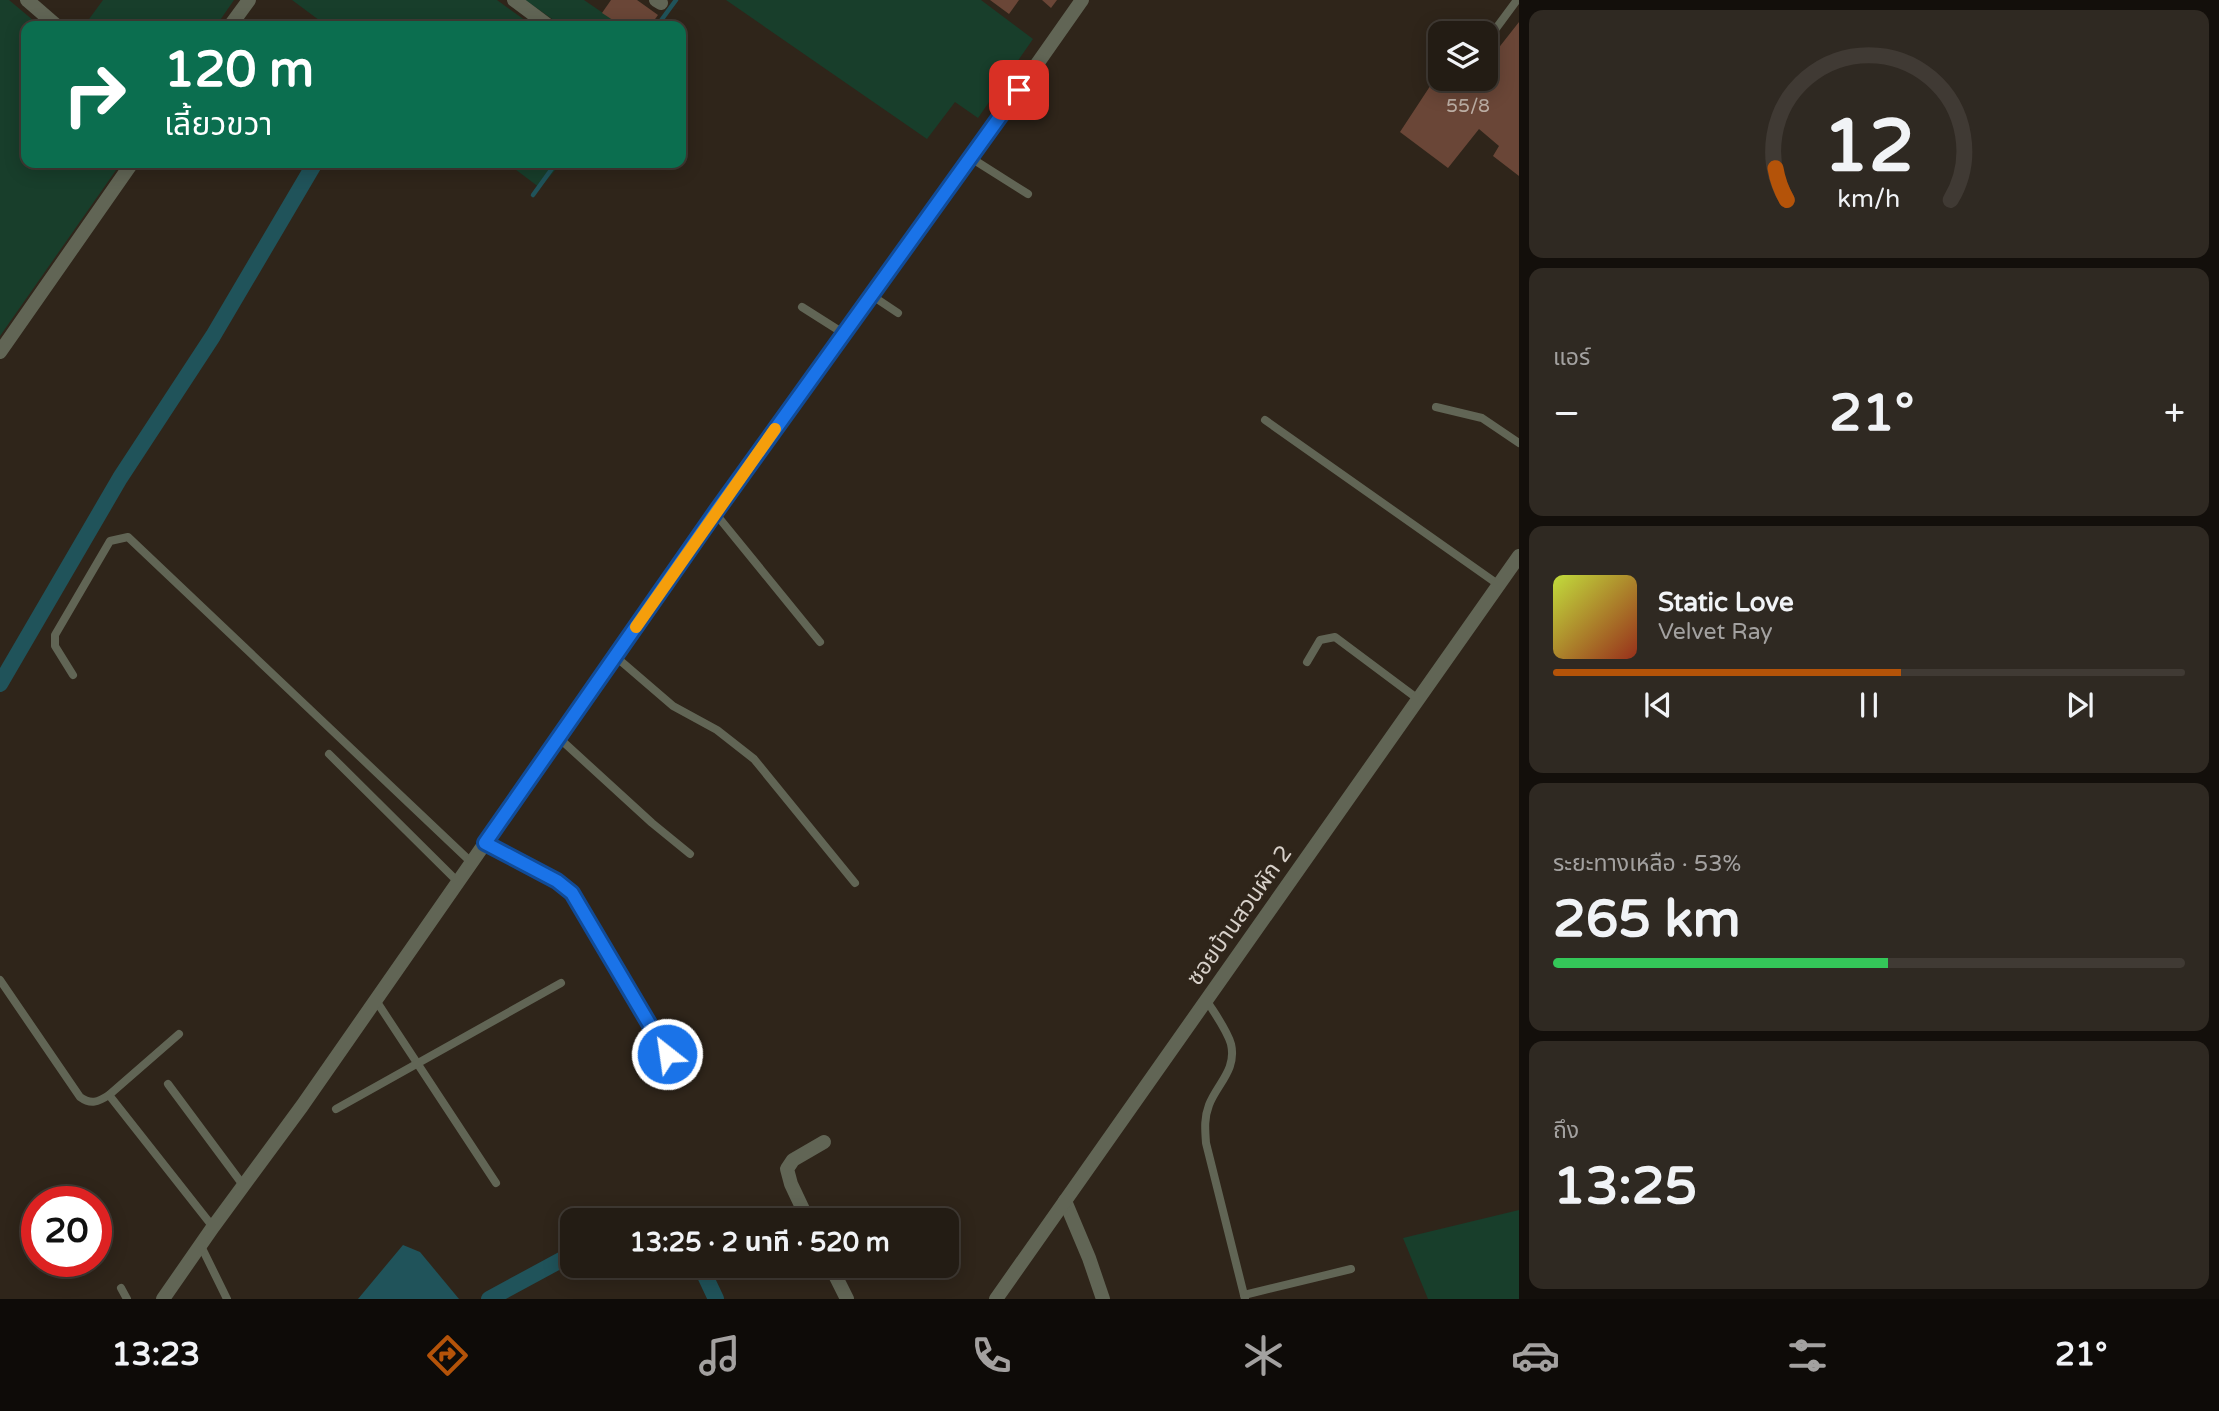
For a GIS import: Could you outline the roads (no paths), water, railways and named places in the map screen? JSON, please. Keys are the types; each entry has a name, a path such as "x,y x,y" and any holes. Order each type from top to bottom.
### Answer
{"street":[{"path":"27,0 51,21"},
{"path":"234,21 249,0"},
{"path":"514,0 543,21"},
{"path":"163,1299 212,1227 302,1106 715,513 1082,0"},
{"path":"0,352 129,168"},
{"name":"ซอยบ้านสวนผัก 2","path":"996,1299 1519,556"},
{"path":"802,1208 787,1169 793,1160 824,1142"},
{"path":"1065,1201 1103,1299"},
{"path":"836,1278 846,1299"}],"lane":[{"path":"1498,26 1517,0"},
{"path":"971,158 1028,194"},
{"path":"871,295 898,313"},
{"path":"802,307 843,333"},
{"path":"1436,407 1482,418 1519,443"},
{"path":"1265,420 1499,585"},
{"path":"715,513 820,642"},
{"path":"74,674 55,646 55,635 110,541 128,537 472,863"},
{"path":"1307,662 1320,640 1335,637 1418,699"},
{"path":"616,657 673,706 717,730 754,759 855,883"},
{"path":"559,737 652,823 690,854"},
{"path":"330,754 457,881"},
{"path":"485,843 557,881 572,893 667,1054"},
{"path":"0,980 80,1097 86,1101 96,1103 109,1095 179,1034"},
{"path":"336,1109 561,983"},
{"path":"375,999 496,1182"},
{"path":"1208,1000 1230,1043 1232,1060 1209,1104 1204,1122 1206,1143 1244,1297 1351,1269"},
{"path":"168,1084 243,1185"},
{"path":"109,1095 212,1227"},
{"path":"200,1244 227,1299"},
{"path":"121,1287 127,1299"}],"water":[{"path":"403,1245 420,1252 459,1299 358,1299"}],"waterway":[{"path":"661,21 676,0"},
{"path":"0,684 120,478 213,336 312,168"},
{"path":"533,195 552,168"},
{"path":"489,1299 560,1261"},
{"path":"706,1278 716,1299"}]}
